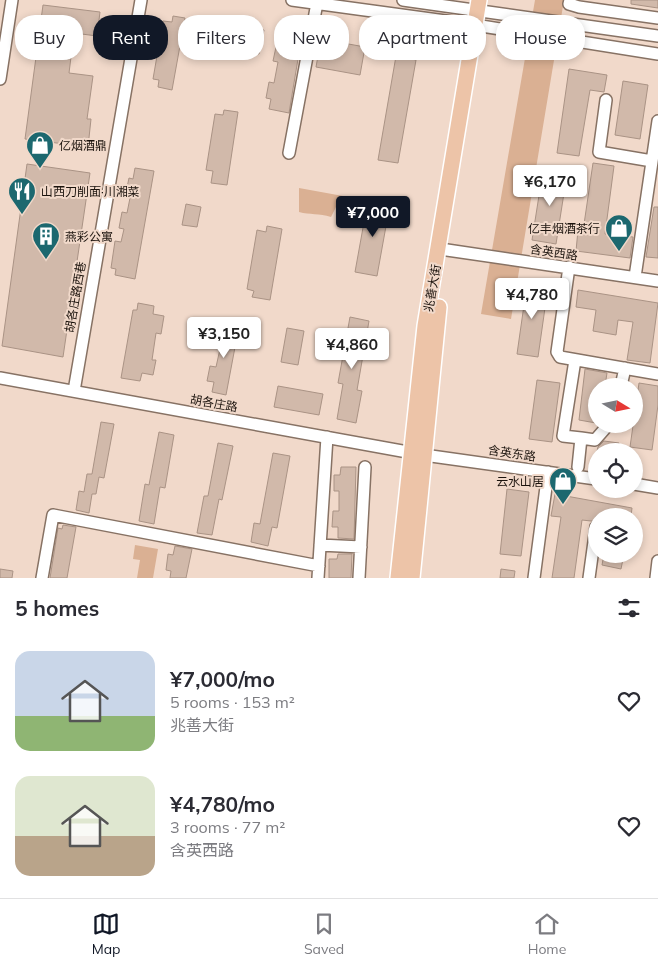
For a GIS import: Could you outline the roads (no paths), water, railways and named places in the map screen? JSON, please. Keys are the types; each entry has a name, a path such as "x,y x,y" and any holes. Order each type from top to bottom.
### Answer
{"main road":[{"name":"兆善大街","path":"398,578 482,12"},
{"name":"兆善大街","path":"412,578 425,326 482,12"}],"street":[{"path":"0,79 12,0"},
{"name":"胡各庄路西巷","path":"74,391 141,0"},
{"path":"292,0 482,12 658,54"},
{"path":"403,0 658,36"},
{"path":"570,0 569,4 579,7 658,18"},
{"path":"289,153 317,3"},
{"path":"606,100 600,152 652,161"},
{"path":"635,277 653,190 652,161 658,121"},
{"name":"含英西路","path":"447,250 658,280"},
{"path":"568,268 557,352 560,357 658,374"},
{"path":"575,360 564,436 595,440 601,433"},
{"path":"623,378 625,368"},
{"name":"胡各庄路","path":"0,378 418,453"},
{"path":"318,578 327,437"},
{"path":"578,467 581,438"},
{"name":"含英东路","path":"418,453 588,478"},
{"path":"359,578 365,467"},
{"path":"534,578 548,472"},
{"path":"643,486 658,488"},
{"path":"42,578 53,514 318,566"},
{"path":"320,544 361,546"},
{"path":"656,578 658,561"},
{"path":"589,578 591,563"}],"place":[{"name":"亿烟酒鼎","path":"40,169"},
{"name":"山西刀削面·川湘菜","path":"22,215"},
{"name":"亿丰烟酒茶行","path":"619,252"},
{"name":"燕彩公寓","path":"46,260"},
{"name":"云水山居","path":"563,505"}]}
